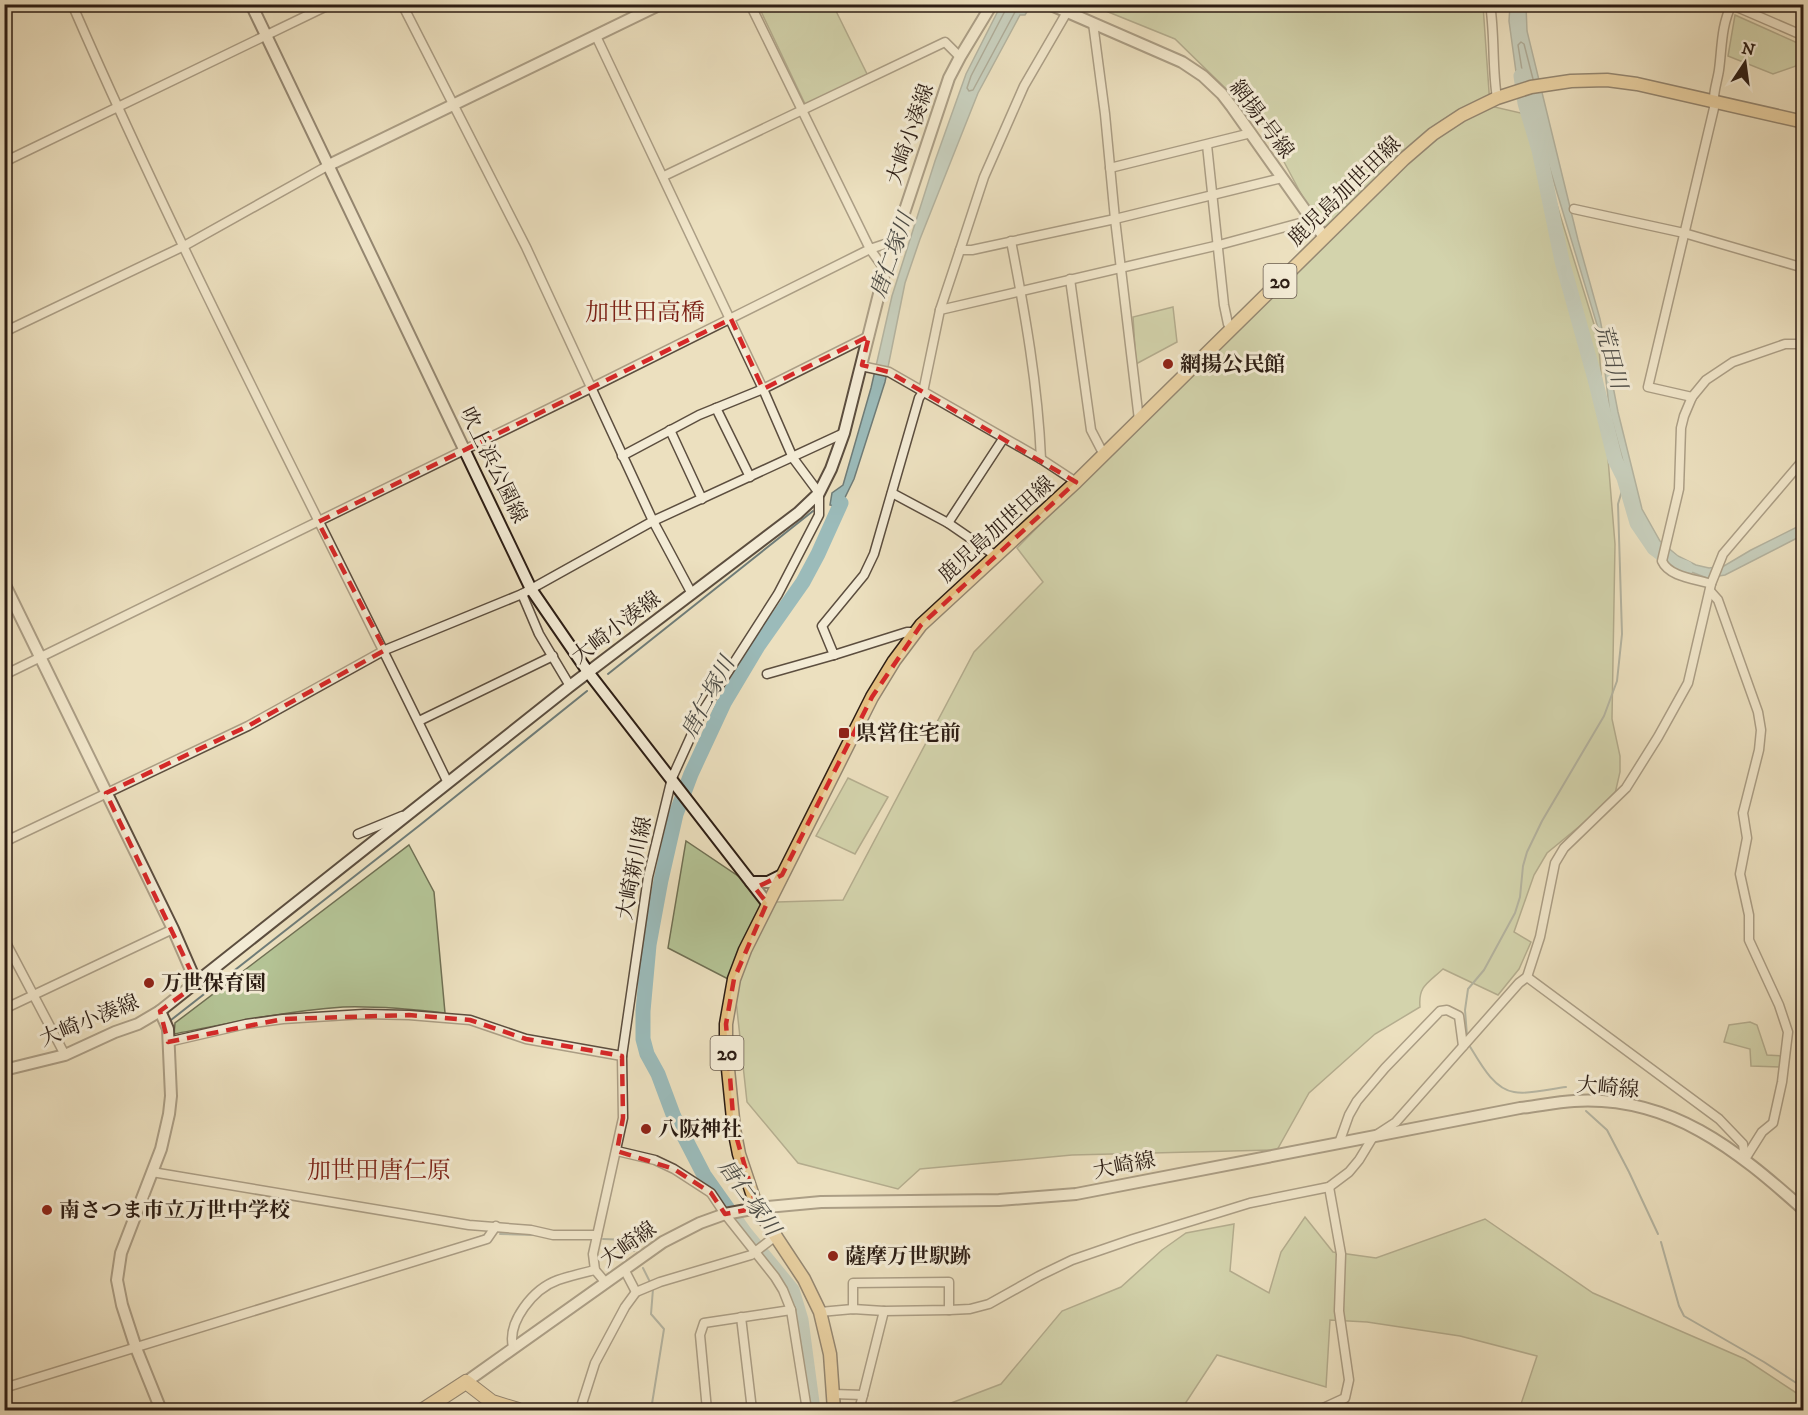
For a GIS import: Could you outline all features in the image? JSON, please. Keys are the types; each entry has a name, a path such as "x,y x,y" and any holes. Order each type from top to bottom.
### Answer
{"highway":[{"path":"423,1410 466,1382 492,1402 518,1410"}],"main road":[{"name":"鹿児島加世田線","path":"834,1410 830,1354 820,1312 804,1279 772,1240 757,1208 739,1154 734,1129 726,1024 734,979 745,950 872,696 894,661 916,632 949,598 1104,455 1404,159 1433,134 1462,115 1502,96 1549,83 1588,79 1636,84 1803,122"}],"street":[{"path":"72,4 117,108 318,522 385,650 448,783"},
{"name":"吹上浜公園線","path":"251,4 464,449 527,591 767,903"},
{"path":"4,162 331,4"},
{"path":"402,4 526,247 653,521 692,594"},
{"path":"4,332 184,246 329,165 661,4"},
{"path":"750,4 870,249 885,270"},
{"name":"大崎小湊線","path":"4,1070 65,1055 138,1024 160,1011 197,984 570,686 798,513 819,493 831,469 867,367 869,336 885,270 950,78 992,4"},
{"name":"網揚1号線","path":"1049,4 1162,52 1203,76 1222,94 1324,237"},
{"path":"1490,4 1495,55 1494,77 1502,96"},
{"path":"1692,397 1648,387 1714,108 1713,101 1725,23 1731,5 1803,36"},
{"path":"834,655 822,626 864,575 878,544 919,398 923,392 940,310 984,177 1024,86 1067,12"},
{"path":"1093,23 1139,420"},
{"path":"596,36 763,388 793,458 819,493"},
{"path":"664,176 945,42 960,57"},
{"path":"1110,168 1251,133"},
{"path":"1207,145 1224,305 1228,324 1234,328"},
{"path":"960,250 972,250 1115,219 1282,178"},
{"path":"1574,209 1684,233 1803,268"},
{"path":"940,310 1219,245 1311,220"},
{"path":"4,675 870,249 894,241"},
{"path":"1011,241 1039,415 1041,459"},
{"path":"1070,279 1091,430 1104,455"},
{"path":"622,456 670,430 869,336"},
{"path":"1745,1159 1762,1132 1773,1123 1782,1082 1788,1032 1779,1005 1749,940 1749,915 1740,874 1747,838 1743,813 1759,750 1761,730 1758,712 1711,586 1677,574 1665,567 1662,561 1679,489 1681,428 1692,397 1706,380 1733,362 1776,347 1794,343 1803,344"},
{"path":"867,367 889,372 1041,459 1076,482"},
{"path":"716,408 750,477"},
{"path":"670,430 702,499"},
{"path":"4,842 248,726 385,650 527,591 653,521 844,433"},
{"path":"948,523 1003,439"},
{"path":"820,1312 853,1309 884,1311 970,1309 989,1304 1072,1260 1250,1203 1329,1186 1341,1179 1359,1160 1373,1137 1396,1122 1519,983 1527,977 1540,937 1555,863 1564,848 1626,788 1658,737 1688,683 1711,586 1723,554 1803,459"},
{"name":"大崎新川線","path":"595,1270 593,1254 623,1118 622,1056 648,877 674,782 701,714 778,594 797,559 819,515 819,493"},
{"path":"892,493 948,523 996,556"},
{"path":"4,584 173,929 197,984"},
{"path":"527,591 539,634 570,686"},
{"path":"767,674 907,632 916,632"},
{"path":"418,721 553,656"},
{"path":"358,834 414,811"},
{"path":"751,882 768,882 782,875"},
{"path":"4,1010 173,929"},
{"path":"4,939 65,1055"},
{"path":"1527,977 1719,1119 1743,1144 1745,1159"},
{"path":"1339,1143 1349,1115 1357,1101 1440,1011 1447,1010 1459,1016 1463,1046"},
{"path":"160,1011 168,1029 171,1096 169,1114 166,1131 117,1267 117,1280 122,1305 136,1348 161,1410"},
{"path":"168,1042 246,1024 283,1019 364,1014 409,1015 470,1020 526,1039 622,1056"},
{"name":"大崎線","path":"466,1382 624,1269 684,1230 741,1210 821,1202 999,1200 1076,1194 1520,1108 1575,1101 1612,1102 1639,1107 1679,1120 1709,1135 1745,1159 1803,1210"},
{"path":"617,1151 655,1160 674,1169 711,1193 756,1252 783,1290 791,1310 807,1410"},
{"path":"152,1172 469,1225 553,1235 597,1235"},
{"path":"1319,1410 1345,1398 1349,1380 1339,1311 1341,1254 1329,1186"},
{"path":"4,1388 487,1239 496,1227"},
{"path":"580,1410 595,1363 625,1307 636,1292 660,1282 756,1252 772,1240"},
{"path":"624,1269 636,1292"},
{"path":"513,1347 510,1336 519,1315 541,1290 556,1281 595,1270 606,1283"},
{"path":"853,1309 853,1283 949,1282 949,1310"},
{"path":"707,1410 700,1335 704,1323 791,1310"},
{"path":"859,1410 884,1311"},
{"path":"741,1317 752,1410"},
{"path":"833,1394 863,1395"}],"highlighted area":[{"path":"731,319 763,389 869,336 862,365 889,372 1076,482 921,625 872,697 782,875 755,888 767,903 734,979 726,1024 734,1129 757,1208 725,1214 711,1193 674,1169 617,1151 623,1118 622,1056 526,1039 470,1020 409,1015 283,1019 168,1042 160,1011 197,984 106,793 248,726 385,650 318,522"}],"green space":[{"path":"758,5 833,5 869,78 806,106"},
{"path":"1091,5 1483,5 1490,106 1529,115 1598,337 1615,544 1612,719 1620,756 1620,772 1614,798 1547,853 1534,875 1514,932 1531,942 1519,969 1498,995 1443,969 1422,989 1420,1007 1375,1034 1309,1093 1277,1150 1072,1155 920,1169 898,1189 798,1163 747,1102 734,982 668,948 686,841 777,902 843,900 974,652 1043,582 1017,548 1324,237 1266,128 1175,39"},
{"path":"1735,15 1802,45 1796,66 1773,74 1728,56"},
{"path":"1173,307 1177,342 1136,364 1133,317"},
{"path":"848,778 888,797 855,854 816,836"},
{"path":"409,845 434,892 445,1013 394,1008 343,1007 279,1014 174,1034 175,1023"},
{"path":"1750,1022 1757,1025 1767,1055 1782,1056 1780,1067 1751,1066 1750,1049 1724,1042 1729,1025"},
{"path":"1305,1217 1333,1252 1376,1258 1485,1219 1593,1293 1745,1359 1804,1398 1803,1410 1519,1410 1537,1356 1460,1336 1367,1322 1330,1320 1326,1387 1217,1355 1181,1410 1144,1405 1142,1410 938,1410 1001,1384 1062,1311 1121,1287 1162,1250 1186,1233 1234,1224 1230,1271 1269,1293 1281,1252"}],"water":[{"path":"1001,5 1031,5 1025,15 1020,15 978,93 920,239 905,283 885,382 854,479 834,520 834,506 830,505 832,493 843,485 871,388 892,296 935,161 966,74"},
{"path":"1510,5 1526,5 1527,31 1578,240 1600,319 1618,412 1642,509 1660,541 1678,556 1696,565 1709,568 1724,566 1803,524 1803,535 1725,575 1707,578 1676,566 1655,546 1636,508 1610,414 1601,338 1536,123 1516,72 1509,21"}],"waterway":[{"name":"荒田川","path":"1521,76 1525,103 1539,150 1562,261 1615,460 1624,478 1637,523 1654,548 1675,564 1686,568"},
{"path":"1467,1036 1465,1010 1468,989 1484,970 1515,913 1520,897 1523,866 1527,852 1542,821 1604,716 1617,681 1622,634 1618,504 1624,484"},
{"name":"唐仁塚川","path":"813,1410 801,1320 792,1290 745,1233 704,1175 674,1117 658,1074 647,1054 643,1039 643,1011 649,945 661,880 676,814 691,774 724,703 758,646 803,582 841,503"},
{"path":"608,674 813,511"},
{"path":"171,1020 587,691"},
{"path":"1469,1045 1487,1073 1506,1090 1526,1093 1566,1087"},
{"path":"1586,1111 1607,1130 1658,1234"},
{"path":"500,1234 534,1235"},
{"path":"474,1239 485,1235"},
{"path":"603,1239 630,1240 634,1251"},
{"path":"1661,1242 1679,1306 1684,1316 1804,1388"},
{"path":"643,1268 650,1282"},
{"path":"651,1410 664,1329 651,1314 653,1289"}],"place":[{"name":"網揚公民館","path":"1168,364"},
{"name":"県営住宅前","path":"844,733"},
{"name":"万世保育園","path":"149,983"},
{"name":"八阪神社","path":"646,1129"},
{"name":"南さつま市立万世中学校","path":"47,1210"},
{"name":"薩摩万世駅跡","path":"833,1256"}],"district":[{"name":"加世田高橋","path":"645,312"},
{"name":"加世田唐仁原","path":"379,1170"}]}
